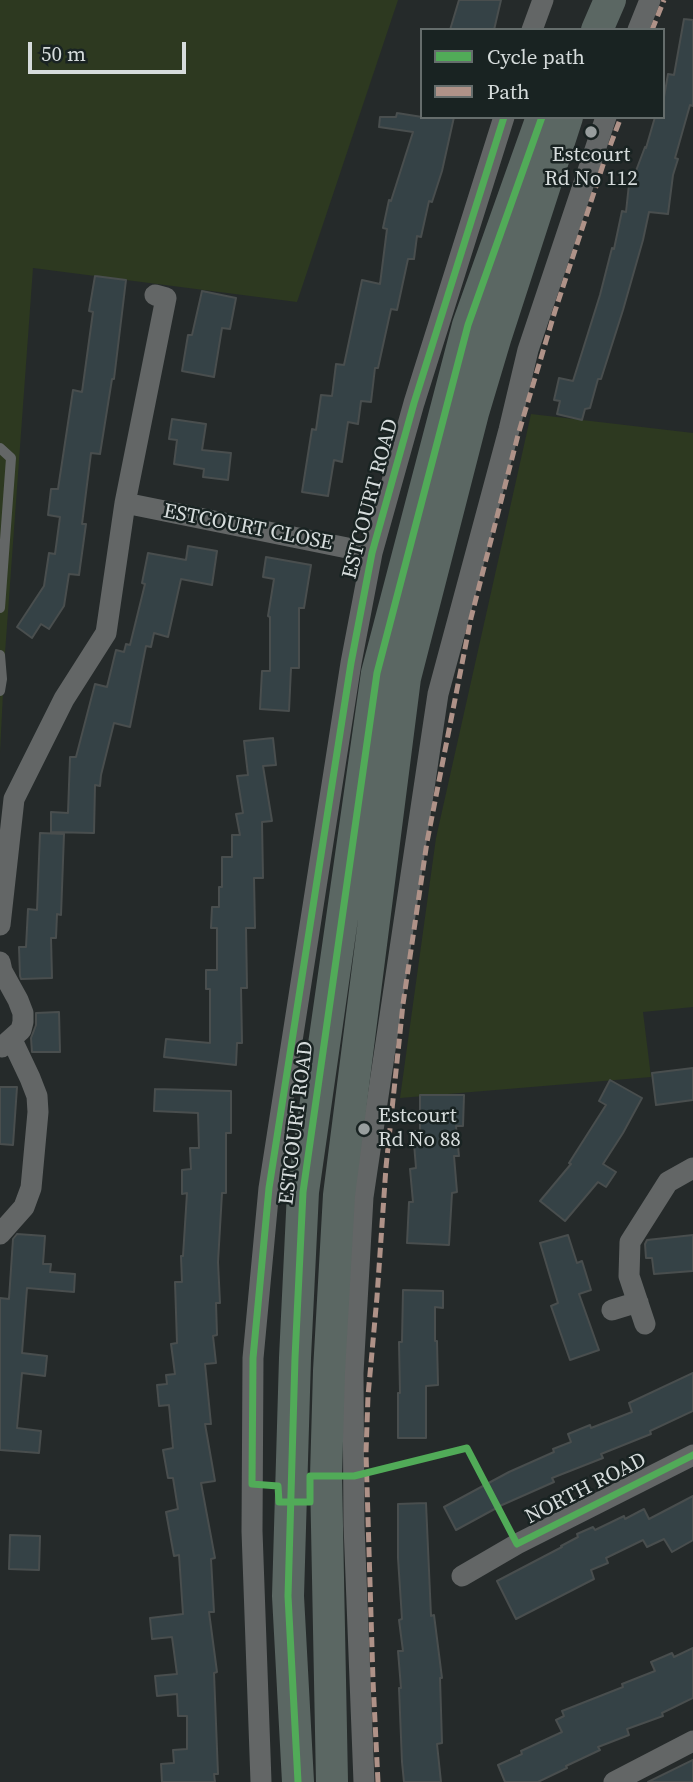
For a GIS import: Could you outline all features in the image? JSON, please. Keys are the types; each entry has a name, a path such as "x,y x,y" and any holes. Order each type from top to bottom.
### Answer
{"main road":[{"path":"575,28 587,0"},
{"path":"598,28 610,0"},
{"name":"ESTCOURT ROAD","path":"298,1782 288,1596 294,1372 303,1192 364,668 446,408 468,325 541,119"},
{"path":"332,1782 326,1489 341,1372 339,1195 405,678 473,413 565,119"}],"street":[{"path":"533,28 543,0"},
{"path":"639,28 650,0"},
{"name":"ESTCOURT ROAD","path":"261,1782 252,1531 253,1358 270,1188 364,668 372,553 414,403 503,119"},
{"path":"364,1782 354,1524 341,1372 363,1197 438,694 528,350 606,119"},
{"path":"0,925 14,799 64,699 106,633 125,503 166,297"},
{"path":"496,336 528,350"},
{"name":"ESTCOURT ROAD","path":"414,403 446,408"},
{"name":"ESTCOURT CLOSE","path":"125,503 372,553"},
{"path":"0,962 23,1013 20,1030 6,1044 33,1087 37,1096 38,1112 31,1188 24,1207 0,1234"},
{"path":"645,1324 629,1276 630,1242 668,1182 693,1168"},
{"path":"612,1310 638,1302"},
{"name":"NORTH ROAD","path":"462,1576 517,1544 693,1455"},
{"path":"614,1782 693,1741"}],"lane":[{"path":"0,448 11,458 0,608"},
{"path":"0,655 0,691"}],"green space":[{"path":"0,0 398,0 297,302 33,268 0,753"},
{"path":"531,414 693,433 693,1007 643,1012 651,1077 400,1098 436,838"}],"building":[{"path":"459,0 501,0 494,28 451,28"},
{"path":"684,19 693,20 693,106 690,105 675,158 678,159 668,214 649,212 623,310 590,408 585,409 582,420 557,414 560,401 554,400 559,378 573,381 612,248 614,249 622,211 626,212 629,184 646,148 654,119 665,119 668,74 674,75"},
{"path":"397,113 420,117 420,119 454,119 442,171 432,202 429,201 421,237 417,236 414,259 408,259 397,310 391,309 378,368 375,368 371,402 361,401 358,424 348,422 342,462 334,460 328,496 302,492 312,429 316,430 321,395 332,396 336,364 344,365 362,280 380,284 387,229 383,228 389,200 391,201 413,132 379,127 380,117 396,117"},
{"path":"95,276 126,280 114,379 100,454 91,453 79,575 69,574 64,606 49,629 41,624 32,638 17,627 44,586 49,553 55,554 60,517 48,515 51,489 58,489 73,390 82,392"},
{"path":"202,291 236,298 230,329 222,328 214,377 182,371 188,335 192,335"},
{"path":"172,419 206,424 202,450 231,453 228,480 203,477 204,469 174,464 177,440 169,439"},
{"path":"188,546 217,551 212,585 181,579 168,637 154,633 151,647 146,646 130,727 114,723 100,786 95,785 94,833 51,832 51,812 68,813 70,757 76,757 95,684 107,687 116,650 124,652 126,644 130,645 145,584 142,583 148,553 186,560"},
{"path":"266,557 311,565 304,608 299,608 299,668 291,668 289,711 260,709 262,671 270,671 268,616 274,579 263,577"},
{"path":"273,738 276,765 263,766 272,821 262,822 263,878 254,878 255,928 246,928 247,988 241,988 242,1043 237,1043 236,1065 164,1057 166,1039 210,1043 210,989 206,989 206,970 217,970 217,928 211,928 212,907 219,907 222,857 232,857 232,835 240,835 236,814 243,813 237,776 248,775 244,741"},
{"path":"40,833 64,834 61,915 57,914 56,938 51,938 52,978 21,979 19,947 26,947 28,909 37,910"},
{"path":"59,1012 60,1052 32,1052 31,1038 36,1025 36,1013"},
{"path":"693,1068 693,1100 656,1105 652,1073"},
{"path":"610,1080 642,1098 603,1164 616,1172 606,1187 598,1182 565,1221 540,1201 571,1164 569,1163 606,1105 599,1101"},
{"path":"0,1087 17,1087 13,1145 0,1144"},
{"path":"155,1089 231,1091 231,1133 226,1133 226,1193 222,1193 218,1262 220,1303 216,1303 217,1335 213,1336 216,1363 205,1364 211,1424 205,1424 215,1481 201,1483 215,1558 211,1559 214,1612 209,1612 217,1672 214,1673 218,1774 214,1774 215,1782 162,1782 161,1764 174,1763 173,1750 187,1749 187,1716 178,1716 177,1694 157,1696 155,1676 177,1674 172,1637 152,1639 150,1618 183,1614 179,1555 174,1556 166,1512 178,1509 173,1478 168,1478 163,1450 173,1448 169,1405 159,1406 157,1385 167,1384 166,1375 175,1374 171,1344 177,1343 175,1282 182,1282 181,1256 187,1193 182,1194 182,1170 191,1169 190,1148 199,1148 198,1113 154,1111"},
{"path":"420,1095 464,1095 463,1126 456,1126 459,1156 454,1156 457,1192 452,1193 449,1245 407,1243 409,1202 413,1202 410,1169 416,1168 413,1131 420,1131"},
{"path":"17,1234 45,1236 43,1264 51,1264 50,1272 75,1274 74,1292 27,1288 22,1353 47,1356 45,1376 22,1373 17,1428 41,1431 39,1453 0,1450 0,1298 9,1299 13,1239"},
{"path":"568,1235 577,1263 582,1261 591,1290 579,1294 599,1350 570,1360 551,1306 558,1303 540,1243"},
{"path":"693,1235 693,1271 654,1274 652,1258 646,1258 647,1240"},
{"path":"403,1290 443,1291 443,1308 435,1307 438,1385 426,1386 426,1438 398,1438 399,1342 402,1342"},
{"path":"693,1373 693,1411 650,1431 651,1434 601,1454 603,1458 552,1478 554,1482 502,1505 456,1530 444,1507 571,1442 568,1434 632,1412 629,1403"},
{"path":"693,1496 693,1540 672,1552 664,1539 647,1547 643,1540 606,1558 608,1563 591,1570 594,1579 516,1619 497,1581 562,1547 578,1537 577,1534 593,1527 595,1530 644,1509 649,1519"},
{"path":"426,1503 431,1616 434,1615 442,1678 442,1743 437,1744 441,1782 404,1782 398,1651 403,1651 399,1620 402,1619 398,1504"},
{"path":"10,1535 40,1536 39,1570 9,1569"},
{"path":"693,1648 693,1698 662,1713 663,1716 627,1729 629,1735 598,1747 600,1750 538,1782 505,1782 498,1765 562,1732 556,1720 564,1716 562,1711 655,1671 651,1662 672,1653 674,1657"},
{"path":"693,1760 693,1782 648,1782"}],"marked path":[{"path":"653,28 664,0"},
{"path":"378,1782 366,1453 386,1167 403,1004 427,842 471,618 518,435 555,311 620,119"}],"cycle path":[{"path":"503,119 414,403 372,553 351,663 269,1188 253,1358 252,1484 278,1486 279,1502 310,1502 310,1476 354,1476 467,1448 517,1544 693,1455"},
{"path":"298,1782 288,1596 303,1192 377,673 468,325 541,119"}],"place":[{"name":"Estcourt Rd No 112","path":"591,132"},
{"name":"Estcourt Rd No 88","path":"364,1129"}]}
